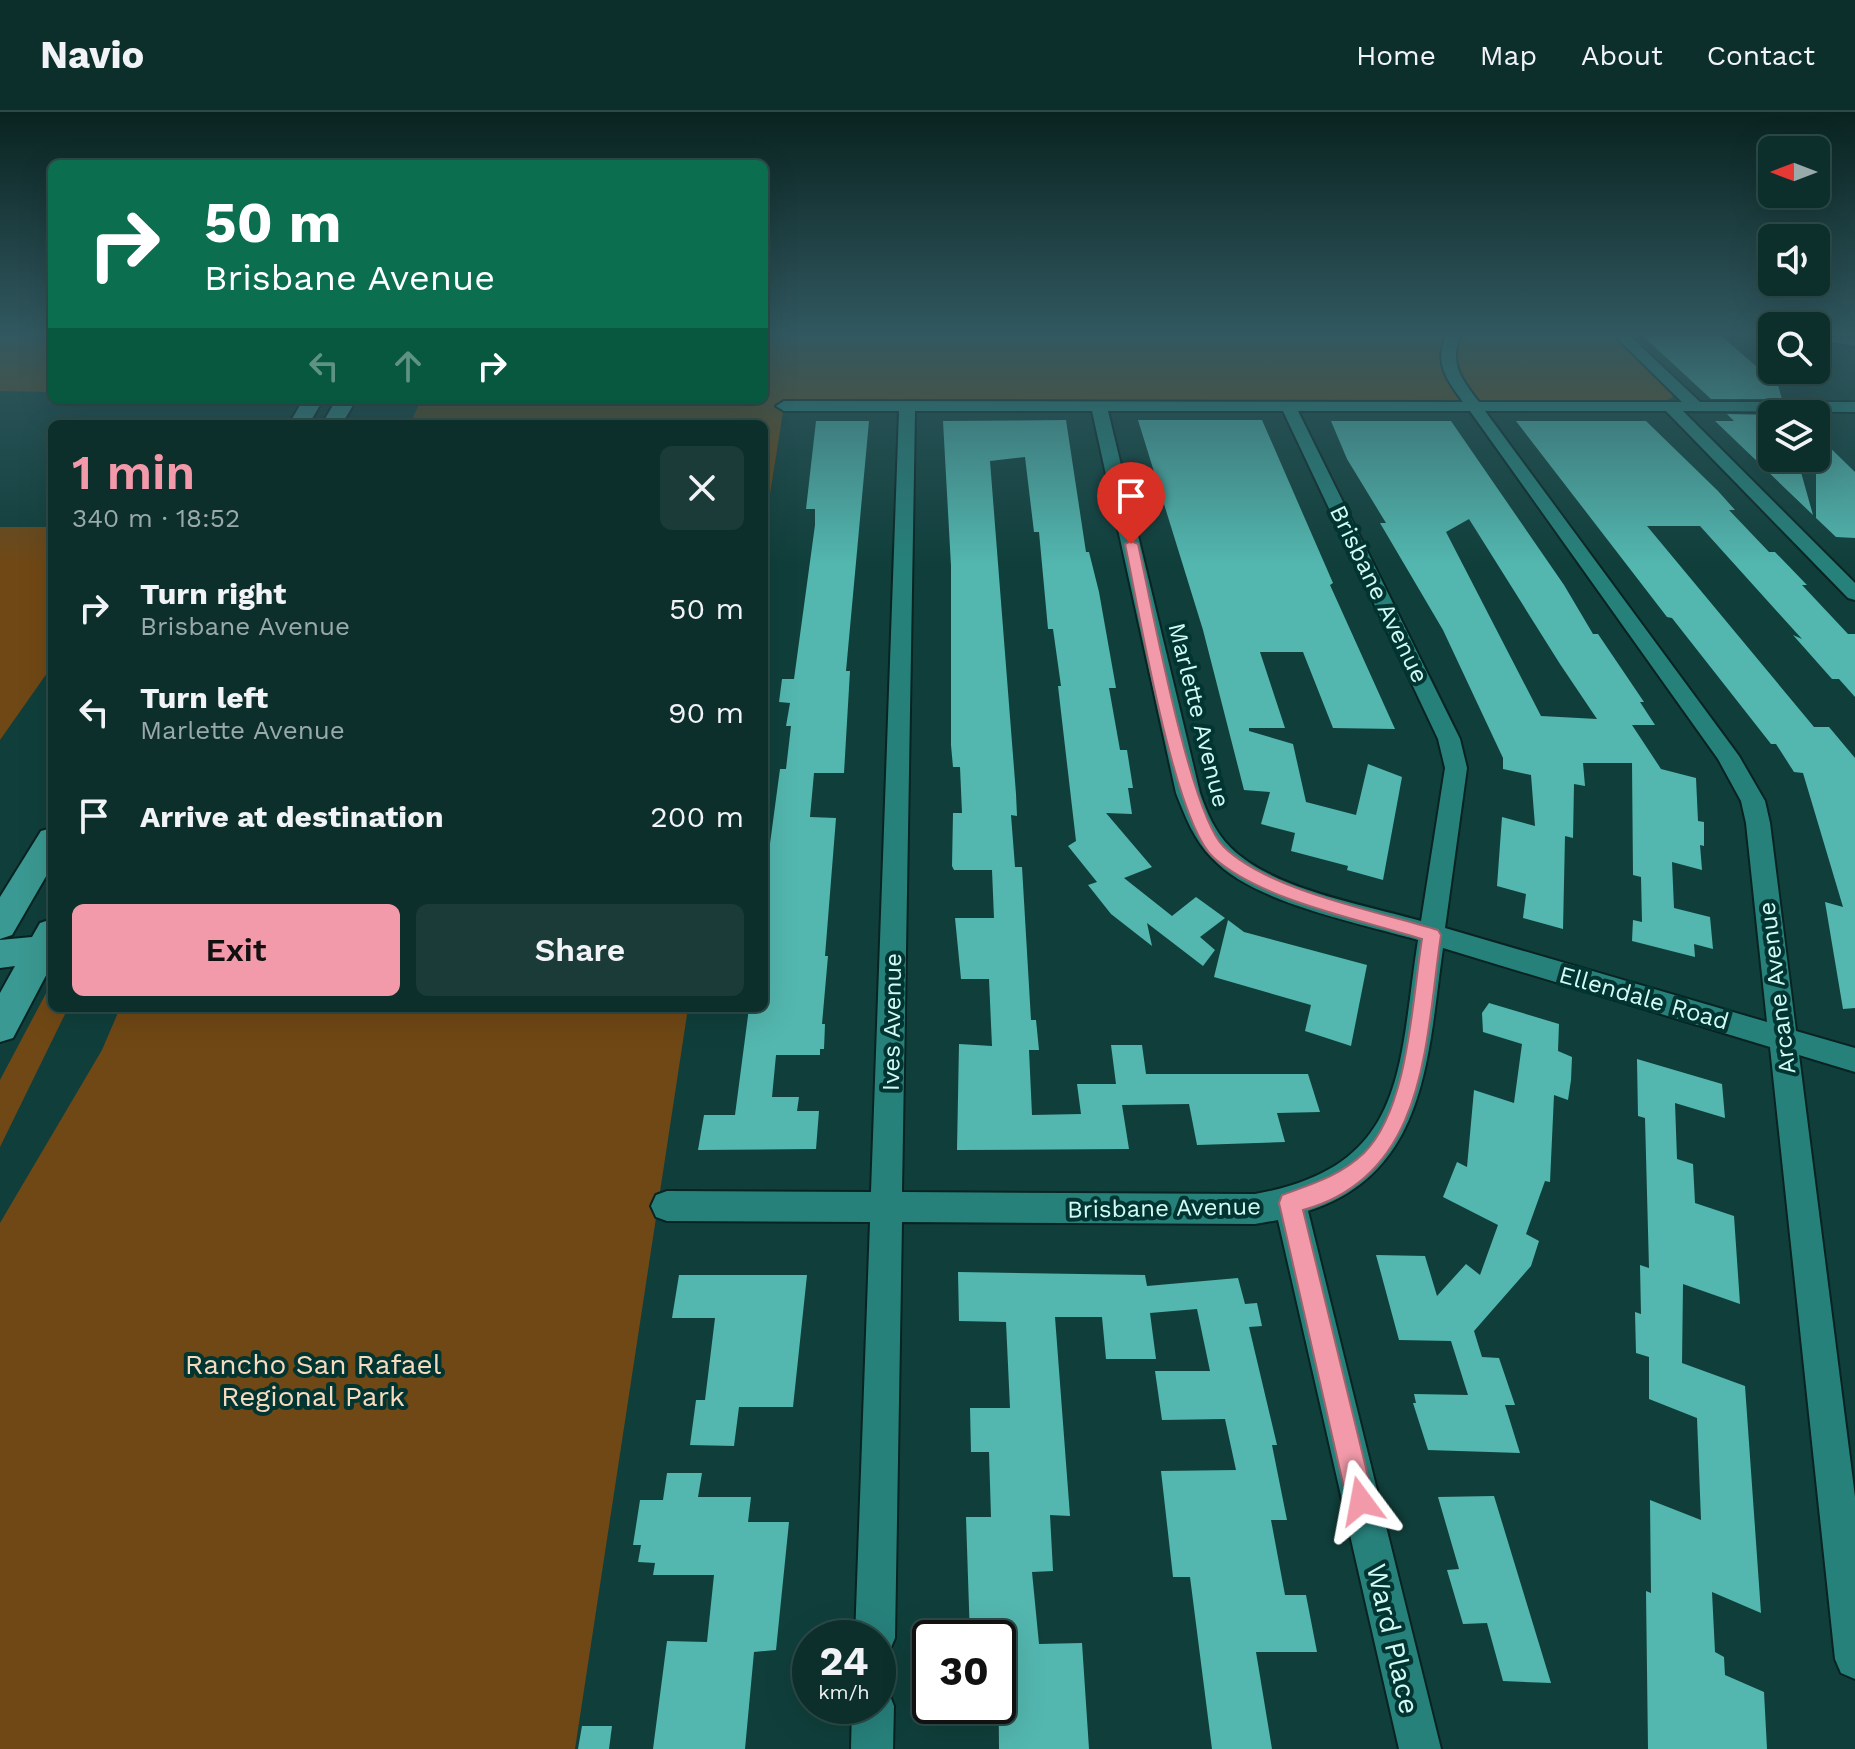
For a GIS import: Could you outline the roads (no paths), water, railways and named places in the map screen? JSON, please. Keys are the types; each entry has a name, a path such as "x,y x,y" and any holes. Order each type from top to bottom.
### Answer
{"main road":[{"path":"0,926 48,846"},
{"path":"0,954 47,941"},
{"path":"0,1027 47,941"}],"street":[{"name":"Ives Avenue","path":"876,1620 907,412"},
{"name":"Marlette Avenue","path":"1100,412 1188,793 1205,837 1219,853 1262,882 1432,935"},
{"name":"Brisbane Avenue","path":"667,1206 1224,1210 1290,1203 1316,1196 1347,1180 1372,1159 1391,1133 1405,1100 1412,1067 1456,782 1453,753 1291,412"},
{"name":"Arcane Avenue","path":"1477,412 1743,780 1758,823 1855,1659"},
{"path":"1675,412 1855,594"},
{"name":"Ellendale Road","path":"1432,935 1855,1060"},
{"name":"Ward Place","path":"1290,1203 1420,1749"},
{"path":"872,1749 873,1724"}],"park label":[{"name":"Rancho San Rafael Regional Park","path":"313,1380"}]}
